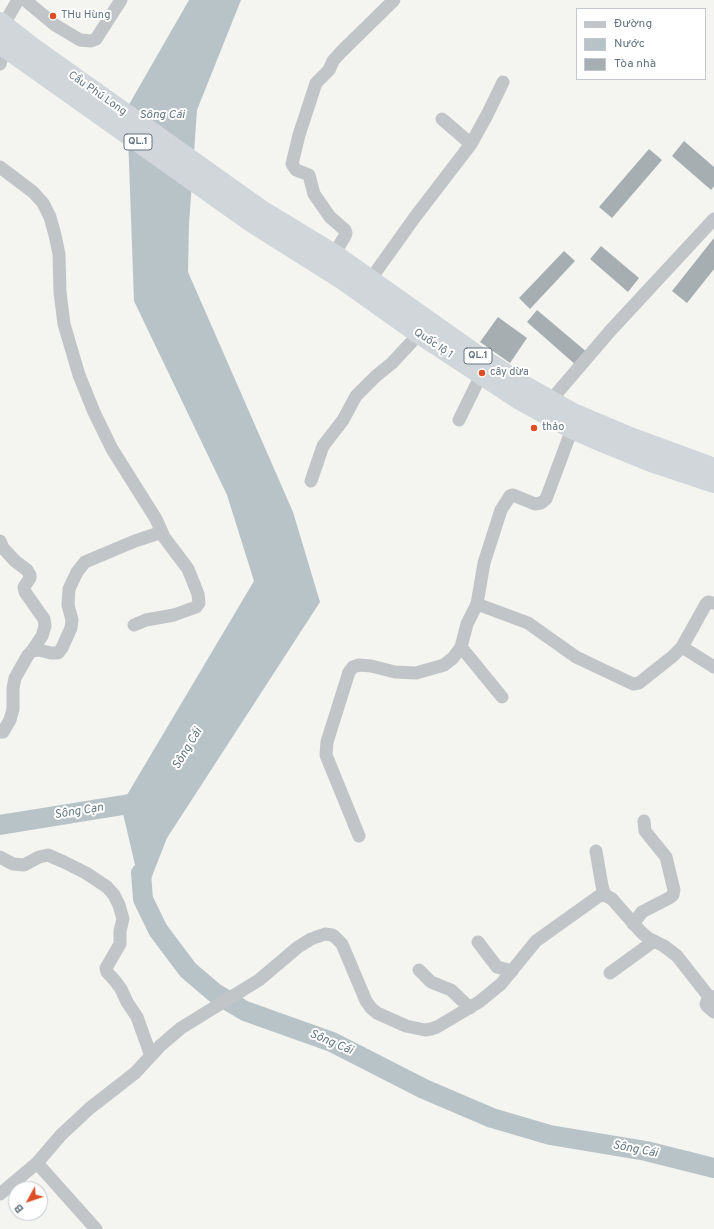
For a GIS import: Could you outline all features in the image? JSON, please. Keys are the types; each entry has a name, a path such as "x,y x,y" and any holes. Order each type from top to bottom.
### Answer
{"highway":[{"name":"QL.1","path":"2,23 29,55"},
{"name":"QL.1","path":"2,52 29,55"},
{"name":"Cầu Phú Long","path":"29,55 256,215"},
{"name":"Quốc lộ 1","path":"256,215 334,254 474,353 520,383 573,413 714,468"},
{"name":"Quốc lộ 1","path":"256,215 419,334 518,399 572,429 651,462 714,483"}],"street":[{"path":"2,23 18,0"},
{"path":"25,0 55,25 80,40 91,41 96,39 121,0"},
{"path":"334,254 346,232 330,217 314,194 309,175 296,170 292,164 299,134 316,83 329,70 341,52 394,0"},
{"path":"370,280 415,217 471,144 487,116 503,82"},
{"path":"442,119 471,144"},
{"path":"0,167 33,192 43,202 50,217 59,254 60,292 64,324 79,375 94,412 112,449 156,519 174,551 188,569 198,594 199,603 196,607 174,615 146,620 134,625"},
{"path":"551,400 611,330 714,219"},
{"path":"311,481 323,446 330,434 343,420 356,396 376,376 392,364 419,334"},
{"path":"459,420 481,375"},
{"path":"359,836 326,756 327,742 349,672 353,667 360,665 395,672 416,673 444,665 453,658 460,647 467,624 477,604 484,563 501,510 510,496 513,495 535,504 546,499 572,429"},
{"path":"32,651 39,650 58,653 62,648 71,628 72,620 68,605 69,590 76,572 85,562 127,544 162,532"},
{"path":"0,541 11,557 27,570 30,575 30,578 24,587 25,592 44,619 45,626 42,636 28,655 15,678 13,688 13,710 10,720 3,732 0,732"},
{"path":"477,604 528,623 576,657 633,684 639,683 673,656 682,647 706,604 708,602 714,603"},
{"path":"460,647 502,697"},
{"path":"682,647 714,667"},
{"path":"633,924 642,912 669,898 673,895 674,890 666,858 645,831 644,821"},
{"path":"596,851 605,895"},
{"path":"0,857 13,864 24,865 39,857 48,855 86,873 107,887 114,895 123,919 120,931 120,944 106,968 107,972 121,989 136,1017 151,1056"},
{"path":"0,1194 37,1163 61,1135 90,1108 135,1073 160,1046 181,1028 258,980 305,942 325,934 335,936 342,944 366,1002 377,1013 406,1026 425,1030 437,1027 470,1008 501,984 536,941 599,896 605,895 612,899 641,932 677,956 712,997 706,1004 714,1012"},
{"path":"610,973 654,941"},
{"path":"478,942 497,967 512,971"},
{"path":"419,970 431,982 451,990 470,1008"},
{"path":"37,1163 96,1229"}],"water":[{"name":"Sông Cái","path":"189,0 241,0 197,110 189,224 188,272 293,512 320,602 167,838 143,899 121,805 254,581 227,495 134,301 127,108"}],"building":[{"path":"684,141 714,167 714,186 711,190 672,156"},
{"path":"649,149 662,160 612,218 599,207"},
{"path":"714,238 714,269 687,303 672,291"},
{"path":"601,246 639,278 628,292 590,259"},
{"path":"564,251 575,261 530,309 519,298"},
{"path":"537,310 588,353 577,366 527,322"},
{"path":"498,317 527,338 510,363 480,342"}],"waterway":[{"name":"Sông Cạn","path":"0,825 148,801"},
{"name":"Sông Cái","path":"141,873 143,899 158,930 188,970 215,993 245,1011 332,1042 424,1089 492,1118 550,1135 646,1151 714,1168"}],"place":[{"name":"THu Hùng","path":"53,16"},
{"name":"cây dừa","path":"482,373"},
{"name":"thảo","path":"534,428"}]}
